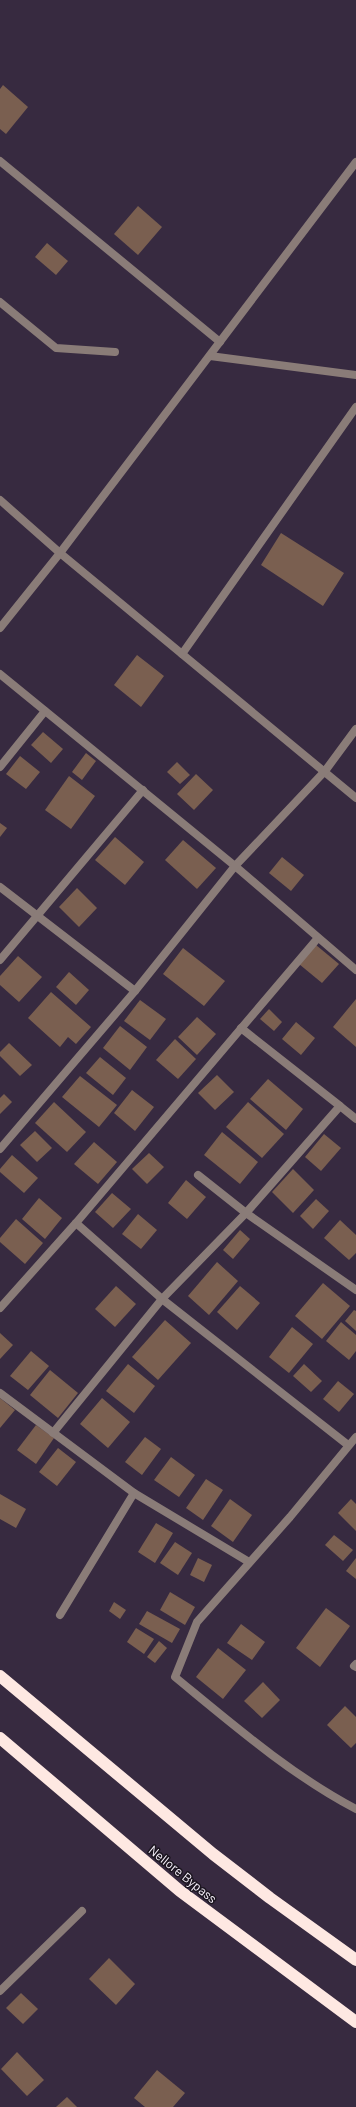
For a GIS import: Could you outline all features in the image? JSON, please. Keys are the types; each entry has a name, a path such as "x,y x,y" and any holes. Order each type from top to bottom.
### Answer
{"highway":[{"path":"0,1676 213,1854 270,1898 356,1960"},
{"name":"Nellore Bypass","path":"0,1738 180,1891 356,2022"}],"street":[{"path":"0,161 220,342"},
{"path":"0,628 60,553 356,162"},
{"path":"0,302 56,348 115,352"},
{"path":"210,356 356,375"},
{"path":"182,654 356,407"},
{"path":"0,500 60,553 356,798"},
{"path":"0,674 235,866 356,970"},
{"path":"0,767 45,711"},
{"path":"0,1149 135,992 235,866 325,771 356,729"},
{"path":"0,960 143,790"},
{"path":"0,887 38,915 135,992"},
{"path":"0,1308 76,1223 317,938"},
{"path":"241,1028 356,1119"},
{"path":"53,1433 162,1299 246,1213 340,1106"},
{"path":"198,1175 246,1213 356,1290"},
{"path":"76,1223 162,1299 348,1445"},
{"path":"0,1393 134,1493 250,1562"},
{"path":"356,1437 197,1622 175,1677 242,1732 332,1797 356,1809"},
{"path":"60,1615 134,1493"},
{"path":"356,1664 354,1666 356,1667"},
{"path":"0,1991 82,1911"}],"building":[{"path":"3,85 28,107 6,134 0,129 0,89"},
{"path":"138,206 162,227 138,255 114,234"},
{"path":"47,243 68,261 56,275 35,257"},
{"path":"281,533 344,573 323,606 261,565"},
{"path":"137,655 164,676 141,707 114,685"},
{"path":"43,732 63,749 51,763 31,745"},
{"path":"86,753 96,761 82,780 72,772"},
{"path":"20,756 40,772 26,789 6,774"},
{"path":"177,762 190,775 180,784 167,772"},
{"path":"196,774 213,790 194,810 177,794"},
{"path":"69,776 95,796 71,829 45,810"},
{"path":"0,823 7,828 0,837"},
{"path":"115,837 144,862 125,885 95,860"},
{"path":"183,840 216,868 197,889 165,860"},
{"path":"282,857 304,875 291,891 269,873"},
{"path":"77,888 97,908 79,927 59,907"},
{"path":"316,945 339,964 322,983 299,964"},
{"path":"183,948 225,981 204,1006 163,974"},
{"path":"18,956 42,977 19,1002 0,985 0,976"},
{"path":"69,972 89,990 76,1005 56,987"},
{"path":"51,992 91,1027 76,1044 68,1037 60,1047 28,1018"},
{"path":"356,999 356,1047 333,1027"},
{"path":"140,1000 166,1019 150,1040 124,1021"},
{"path":"269,1009 282,1022 274,1031 260,1019"},
{"path":"197,1017 216,1034 197,1055 178,1037"},
{"path":"296,1022 315,1038 301,1055 282,1039"},
{"path":"120,1026 147,1047 130,1070 103,1048"},
{"path":"175,1039 196,1059 178,1079 156,1060"},
{"path":"9,1043 32,1065 20,1076 0,1056 0,1052"},
{"path":"100,1057 126,1078 113,1095 86,1073"},
{"path":"217,1075 234,1092 215,1110 198,1093"},
{"path":"80,1076 117,1105 99,1127 62,1097"},
{"path":"268,1079 303,1109 286,1130 250,1099"},
{"path":"132,1090 154,1107 135,1131 114,1113"},
{"path":"4,1094 12,1102 0,1114 0,1098"},
{"path":"54,1102 86,1132 67,1152 35,1123"},
{"path":"248,1102 284,1134 262,1158 226,1127"},
{"path":"35,1131 52,1148 37,1162 20,1145"},
{"path":"222,1132 258,1162 240,1184 204,1155"},
{"path":"324,1134 341,1148 321,1171 305,1157"},
{"path":"94,1142 117,1162 98,1184 74,1164"},
{"path":"149,1153 164,1167 147,1184 132,1169"},
{"path":"12,1155 38,1178 24,1193 0,1172 0,1169"},
{"path":"293,1169 314,1190 293,1213 272,1192"},
{"path":"186,1180 206,1197 187,1219 168,1203"},
{"path":"112,1193 131,1209 113,1228 95,1212"},
{"path":"39,1198 62,1218 45,1239 22,1219"},
{"path":"316,1199 329,1211 313,1229 300,1216"},
{"path":"138,1214 157,1230 141,1249 122,1234"},
{"path":"16,1219 43,1243 25,1264 0,1242 0,1238"},
{"path":"340,1220 356,1235 356,1253 349,1260 324,1238"},
{"path":"240,1230 250,1239 233,1259 223,1250"},
{"path":"217,1262 238,1281 209,1315 188,1296"},
{"path":"323,1283 350,1306 322,1339 295,1316"},
{"path":"116,1286 136,1304 115,1327 95,1309"},
{"path":"240,1286 260,1303 237,1330 217,1312"},
{"path":"354,1310 356,1311 356,1331 345,1321"},
{"path":"165,1320 191,1343 158,1380 132,1357"},
{"path":"341,1322 356,1335 356,1351 349,1360 326,1341"},
{"path":"292,1327 313,1344 289,1373 269,1357"},
{"path":"0,1333 13,1345 0,1359"},
{"path":"31,1351 49,1366 28,1390 10,1376"},
{"path":"128,1364 155,1386 134,1413 106,1391"},
{"path":"304,1364 322,1381 311,1392 293,1376"},
{"path":"50,1370 78,1393 58,1418 30,1395"},
{"path":"338,1381 354,1394 339,1412 323,1399"},
{"path":"0,1398 15,1410 0,1428"},
{"path":"102,1398 130,1422 108,1448 80,1424"},
{"path":"36,1425 54,1438 36,1464 17,1450"},
{"path":"145,1437 161,1449 142,1475 125,1462"},
{"path":"58,1448 76,1462 57,1486 39,1472"},
{"path":"171,1457 195,1475 179,1497 154,1480"},
{"path":"206,1479 223,1490 203,1520 186,1508"},
{"path":"0,1494 26,1509 16,1528 0,1519"},
{"path":"230,1499 252,1515 233,1542 211,1526"},
{"path":"351,1499 356,1504 356,1531 338,1513"},
{"path":"156,1523 173,1533 155,1563 138,1552"},
{"path":"334,1535 353,1550 343,1561 325,1545"},
{"path":"175,1542 192,1553 178,1575 160,1563"},
{"path":"198,1558 212,1565 204,1582 190,1575"},
{"path":"356,1558 356,1579 346,1571"},
{"path":"170,1592 195,1607 185,1625 160,1610"},
{"path":"114,1602 126,1610 120,1619 109,1611"},
{"path":"326,1608 350,1626 320,1667 296,1648"},
{"path":"147,1611 180,1629 172,1643 139,1624"},
{"path":"241,1624 265,1642 252,1660 227,1643"},
{"path":"136,1628 154,1639 144,1654 127,1642"},
{"path":"159,1641 167,1648 155,1663 147,1657"},
{"path":"218,1648 246,1670 223,1699 196,1677"},
{"path":"263,1682 280,1700 262,1718 244,1701"},
{"path":"345,1706 356,1717 356,1743 351,1748 327,1725"},
{"path":"109,1958 135,1984 116,2005 89,1979"},
{"path":"21,1993 38,2009 23,2024 6,2008"},
{"path":"17,2052 44,2080 27,2096 1,2069"},
{"path":"157,2070 185,2093 173,2107 145,2107 134,2098"},
{"path":"67,2097 77,2107 56,2107"}]}
